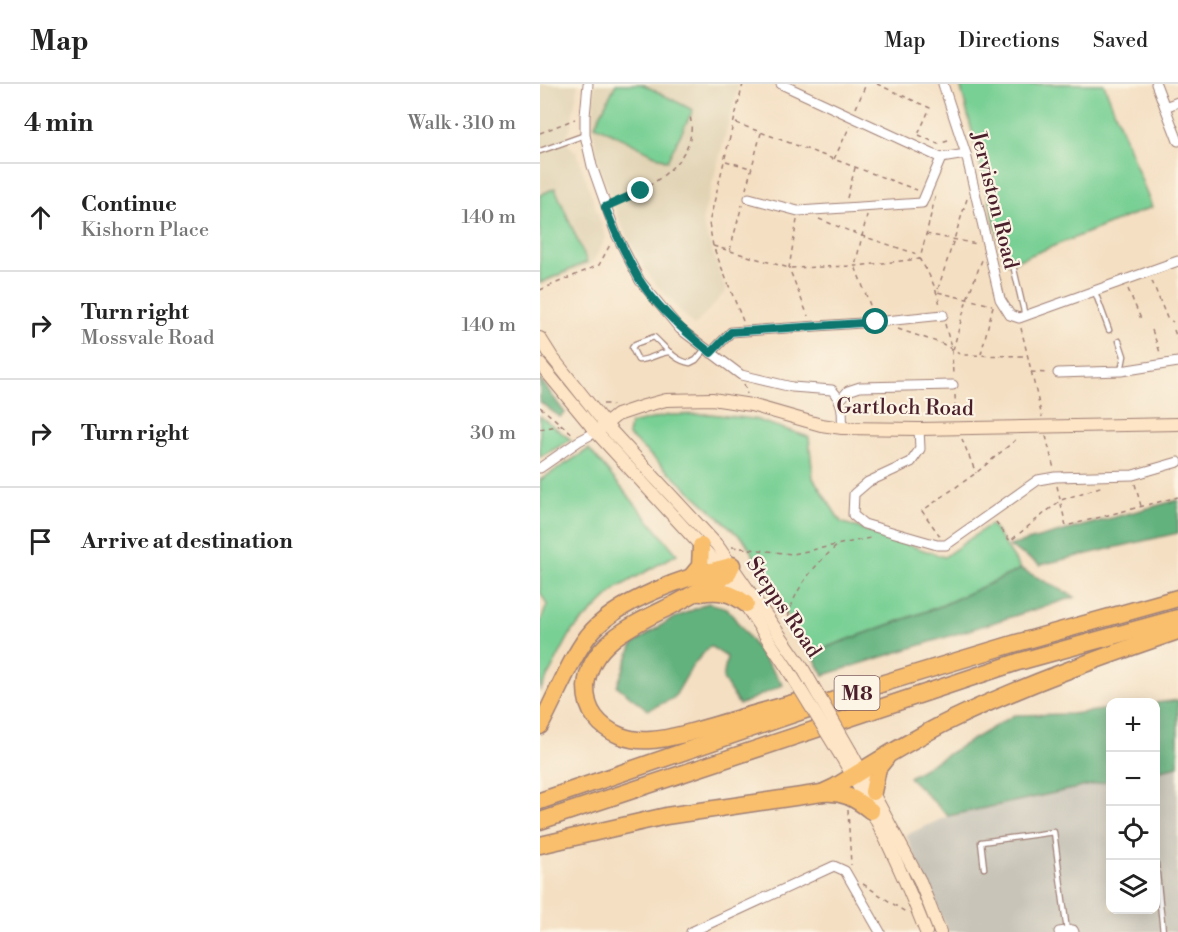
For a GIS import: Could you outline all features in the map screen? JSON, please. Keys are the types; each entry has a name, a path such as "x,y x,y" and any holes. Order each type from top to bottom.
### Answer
{"highway":[{"path":"701,546 700,566 693,585 611,640 597,654 589,670 586,696 589,710 608,730 636,740 652,740 682,734 797,702 884,683"},
{"path":"540,726 571,664 589,635 613,613 633,600 693,585 727,570"},
{"path":"693,585 735,595 747,604"},
{"name":"M8","path":"540,801 884,683 1178,598"},
{"name":"M8","path":"540,821 1018,662 1178,618"},
{"path":"822,793 954,719 1072,668 1178,631"},
{"path":"873,792 873,783 878,768 894,752"},
{"path":"540,845 666,816 822,793 835,792 851,797 871,811"}],"main road":[{"path":"540,338 601,429"},
{"path":"540,364 601,429"},
{"name":"Gartloch Road","path":"601,429 617,415 666,400 712,399 751,405 821,425 842,428 919,429 1178,424"},
{"name":"Stepps Road","path":"601,429 701,546 727,570 785,640 802,667 857,773 871,811 910,892 924,928"},
{"name":"Stepps Road","path":"601,429 717,545 727,570 747,604 789,671 846,754"},
{"name":"Stepps Road","path":"857,773 873,792 920,881 940,932"}],"street":[{"path":"588,84 585,135 592,166 616,234 640,281 680,328 741,375 792,387 832,390 841,399 842,428"},
{"path":"781,84 941,159 966,154"},
{"name":"Jerviston Road","path":"943,84 966,154 1000,299 1010,315 1022,317"},
{"path":"1156,84 1178,141"},
{"path":"1165,107 1178,102"},
{"path":"749,198 798,211 921,203 933,181 941,159"},
{"path":"1022,317 1178,261"},
{"path":"708,351 731,332 943,315"},
{"path":"1058,373 1121,371 1178,362"},
{"path":"841,399 848,391 860,387 953,385"},
{"path":"540,468 601,429"},
{"path":"919,429 920,449 911,462 868,482 854,494 853,515 864,524 937,545 946,545 1038,480 1055,477 1133,475 1178,462"},
{"path":"692,932 834,866 845,871 849,876 880,932"}],"lane":[{"path":"540,151 585,135"},
{"path":"1013,265 1022,317"},
{"path":"1095,292 1109,330"},
{"path":"670,352 638,360 632,348 635,344 651,337 670,352 676,358 690,363 708,351"},
{"path":"1119,341 1124,357 1121,371"},
{"path":"984,868 981,842 1054,832 1067,931"},
{"path":"1160,906 1163,932"}],"path":[{"path":"743,84 710,223 713,246 747,331"},
{"path":"834,159 866,84"},
{"path":"877,84 930,108 913,146"},
{"path":"891,90 893,84"},
{"path":"540,133 585,116"},
{"path":"605,207 641,191 663,177 676,164 687,146 693,129 690,116"},
{"path":"735,123 927,193"},
{"path":"918,135 938,144 961,137"},
{"path":"725,161 752,168"},
{"path":"845,208 855,167"},
{"path":"920,259 939,185 933,181"},
{"path":"937,292 972,183"},
{"path":"641,191 645,200"},
{"path":"798,211 789,268 812,325"},
{"path":"819,219 914,253 920,259 937,292 943,315 952,351 955,399"},
{"path":"540,290 599,266 616,234"},
{"path":"926,234 988,246 967,299 952,351"},
{"path":"713,246 789,268 855,266 920,259"},
{"path":"1149,272 1167,318 1173,322"},
{"path":"1125,281 1141,319"},
{"path":"937,292 993,305 981,355"},
{"path":"1022,317 1038,427 1055,477 1066,526 1178,497"},
{"path":"1152,330 1165,365"},
{"path":"1174,330 1178,340"},
{"path":"1031,372 1058,373"},
{"path":"741,375 751,405"},
{"path":"540,406 563,424 579,441"},
{"path":"540,429 563,424"},
{"path":"946,545 922,512 1038,427"},
{"path":"1133,475 1141,507"},
{"path":"990,514 1010,541 1061,500 1102,486"},
{"path":"729,547 793,554 870,538 875,527"},
{"path":"785,640 791,605 800,587 823,558 839,545"},
{"path":"851,797 848,802 849,876 876,891 924,928"}],"shaded area":[{"path":"540,84 578,84 571,127 565,141 577,153 606,238 592,264 540,286"},
{"path":"595,84 739,84 702,221 726,291 694,326 647,273 624,231 599,166 592,125"},
{"path":"1178,766 1178,932 948,932 906,835 948,816 1106,782 1106,914 1160,914 1160,770"}],"green space":[{"path":"616,84 642,84 693,110 667,161 595,125"},
{"path":"960,84 1104,84 1152,207 1011,263 1005,262"},
{"path":"555,188 587,262 540,283 540,195"},
{"path":"540,379 565,413 560,417 540,402"},
{"path":"710,414 754,419 809,437 813,478 841,522 944,557 991,524 1021,569 941,606 811,653 797,633 745,541 628,435 630,424 669,415"},
{"path":"540,416 571,440 540,457"},
{"path":"589,449 677,554 617,588 572,631 540,691 540,623 547,605 540,592 540,480"},
{"path":"1178,500 1178,533 1040,565 1009,546"},
{"path":"1021,569 1075,597 824,675 811,653 941,606"},
{"path":"708,603 727,608 783,685 739,705 723,679 727,657 710,646 693,665 674,698 648,710 617,686 633,644 668,621"},
{"path":"1178,700 1178,766 1160,770 1160,752 1160,702"},
{"path":"1106,710 1106,782 948,816 909,777 1014,715 1072,714"}],"route":[{"path":"641,191 605,207 616,234 640,281 680,328 711,353 731,332 876,322"}]}
